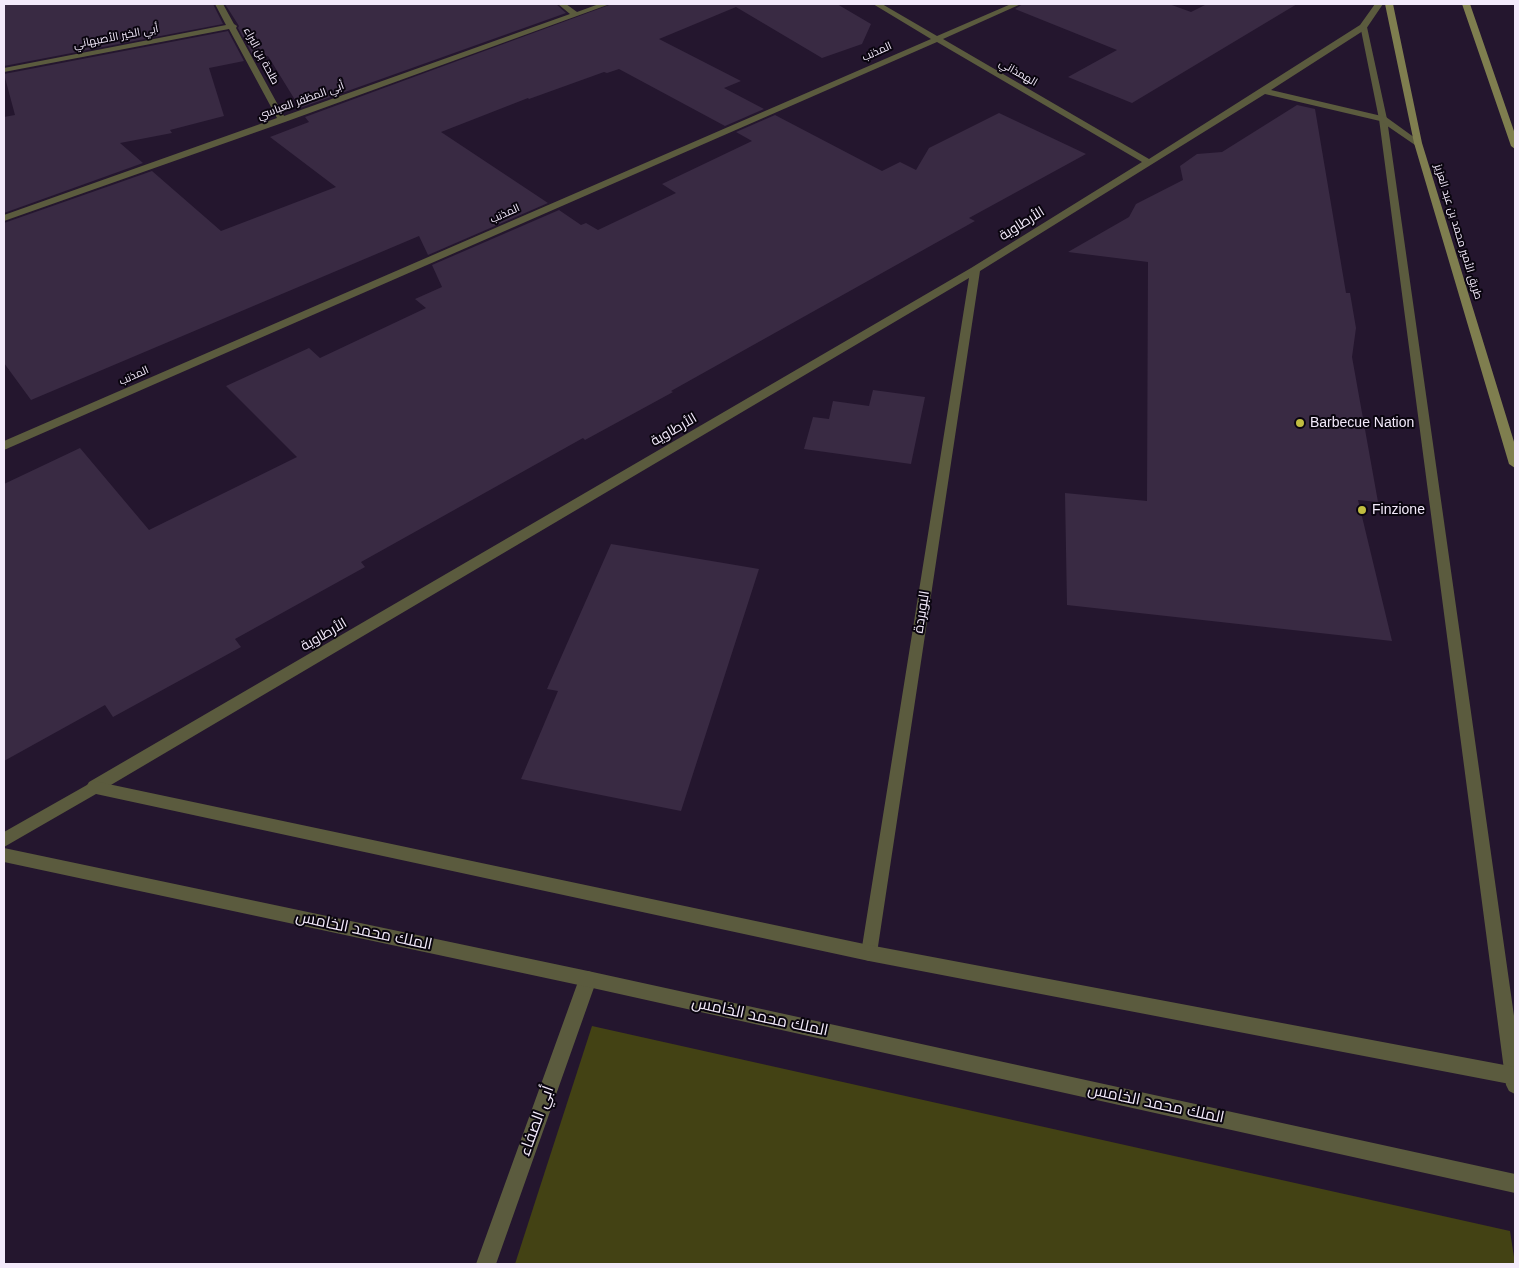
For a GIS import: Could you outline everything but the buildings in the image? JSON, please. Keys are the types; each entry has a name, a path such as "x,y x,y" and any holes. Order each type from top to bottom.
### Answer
{"main road":[{"name":"طريق الأمير محمد بن عبد العزيز","path":"1389,4 1418,143 1515,464"},
{"path":"1466,4 1515,146"}],"street":[{"name":"طلحة بن البراء","path":"219,4 233,26 282,120"},
{"path":"562,4 576,15"},
{"name":"أبي المظفر العباسي","path":"4,218 606,4"},
{"name":"الهمذاني","path":"877,4 1148,162"},
{"name":"المذنب","path":"4,446 1017,4"},
{"path":"94,787 869,953 1515,1079 1383,119 1363,27 1379,4"},
{"name":"أبي الخير الأصبهاني","path":"4,70 233,26"},
{"name":"الأرطاوية","path":"4,840 976,270 1264,91 1363,27"},
{"path":"1264,91 1383,119 1418,143"},
{"name":"البويردة","path":"869,953 976,270"},
{"name":"الملك محمد الخامس","path":"4,856 588,979 1515,1184"},
{"name":"أبي الصفاء","path":"486,1264 588,979"}],"shaded area":[{"path":"592,1026 1510,1231 1515,1264 515,1264"}],"place":[{"name":"Barbecue Nation","path":"1300,423"},
{"name":"Finzione","path":"1362,510"}]}
